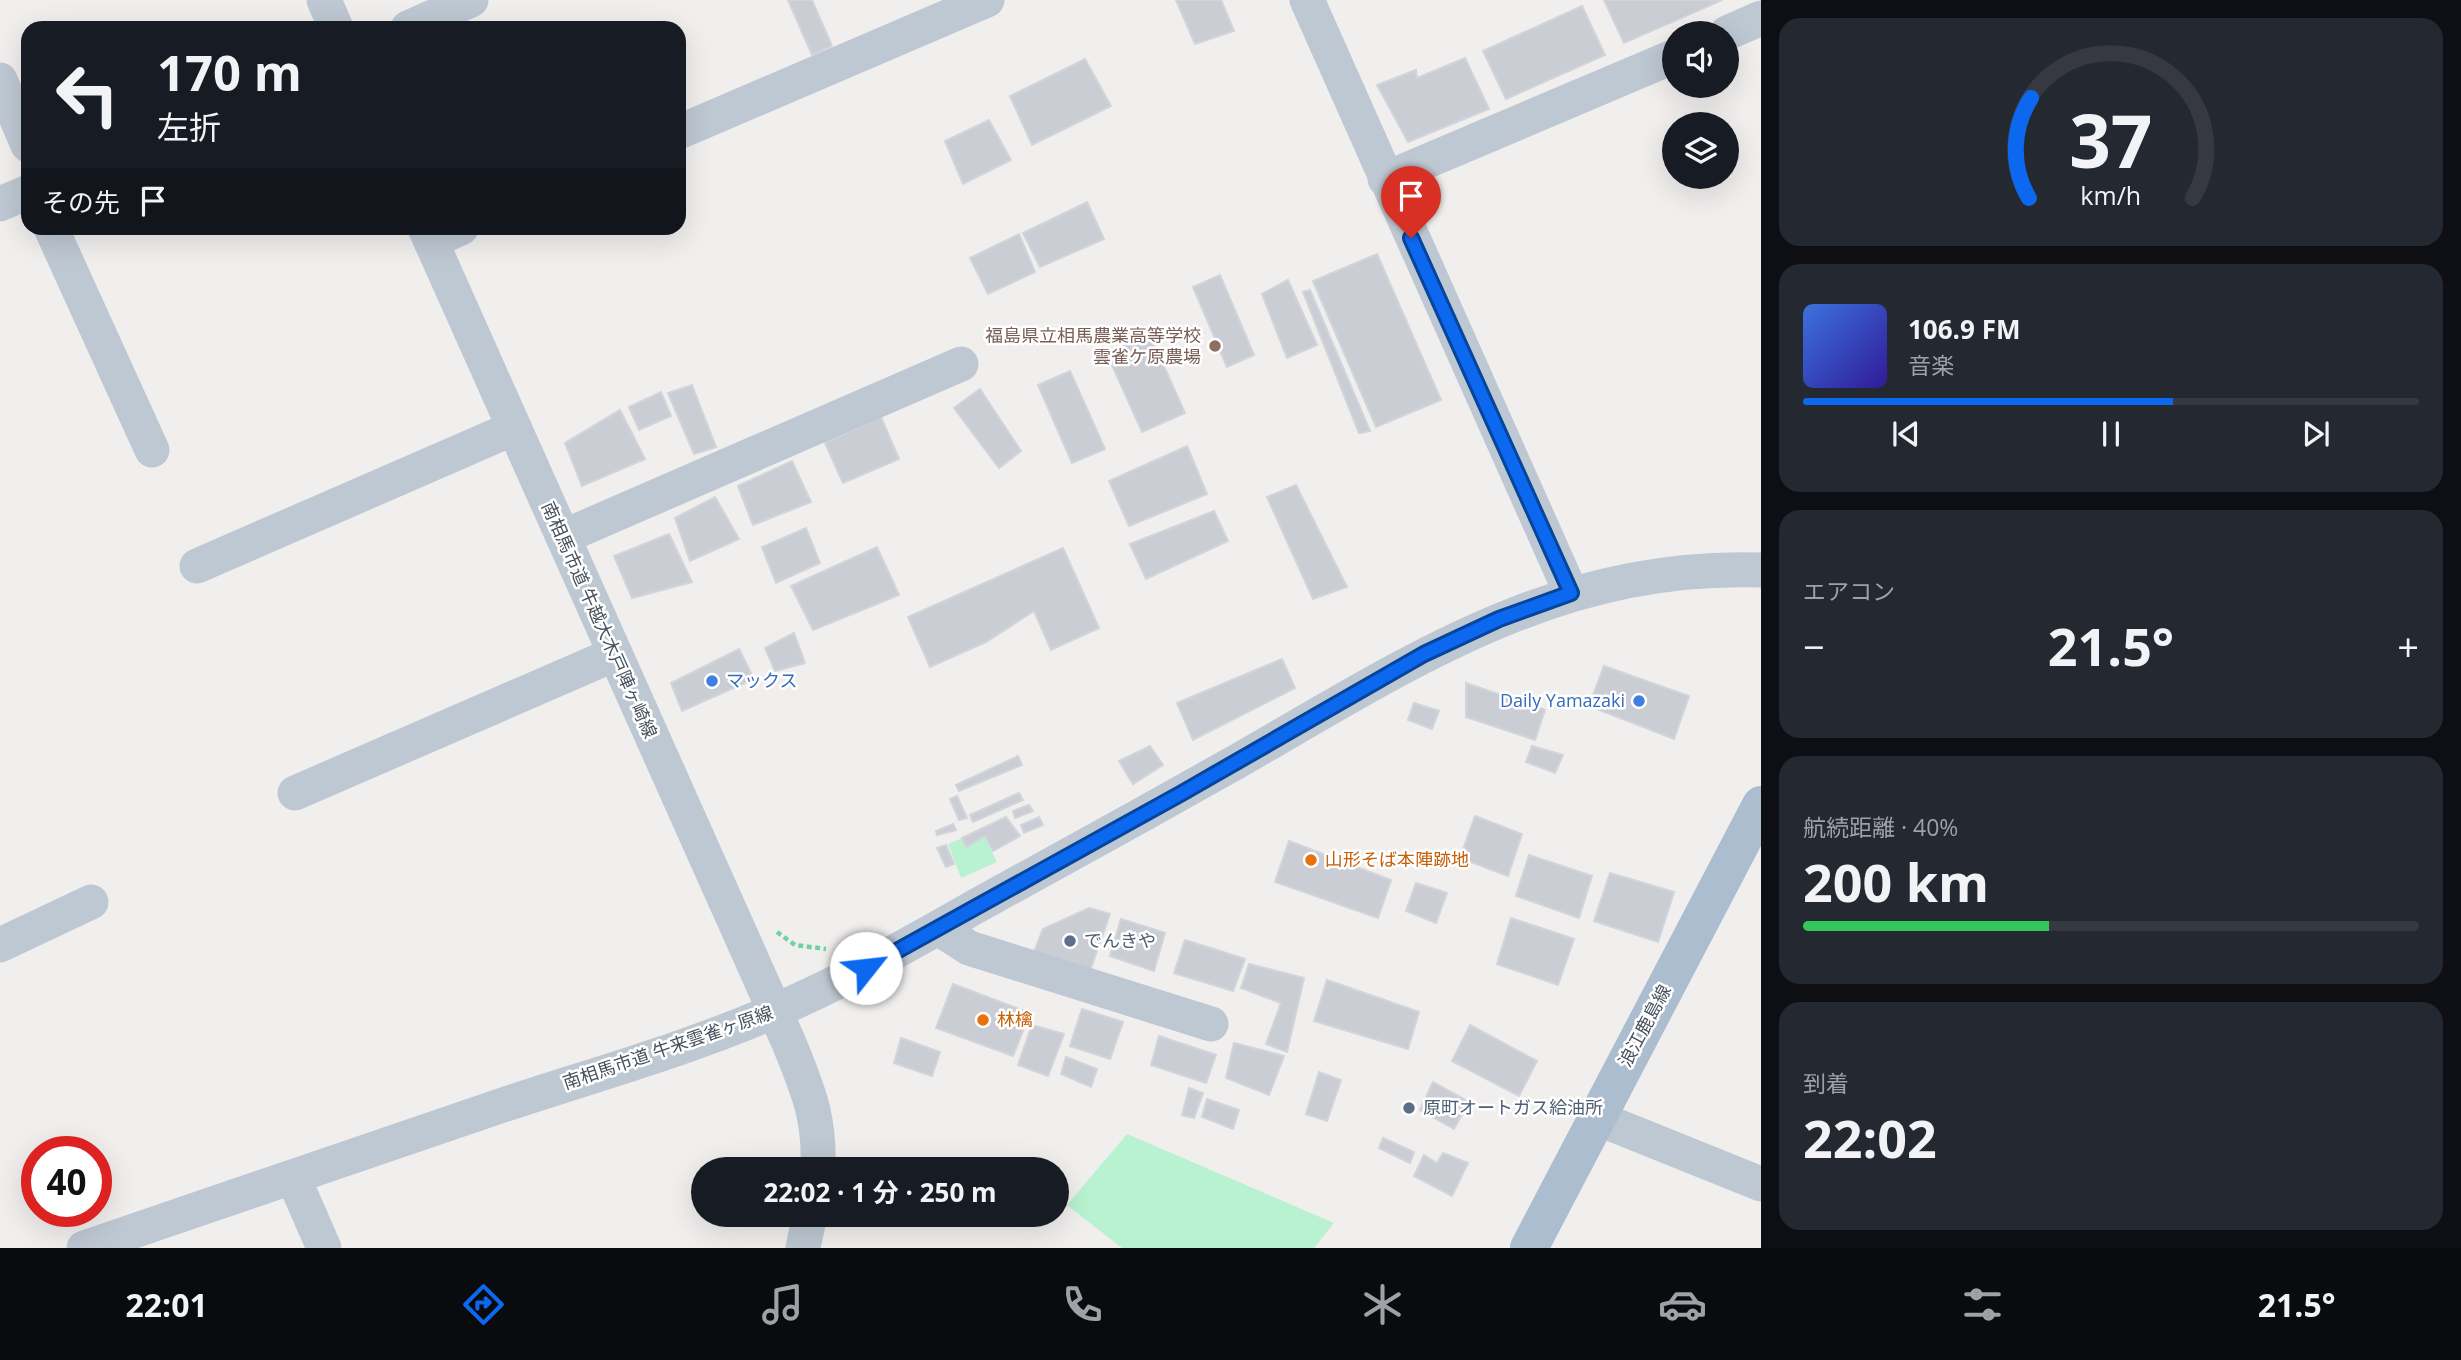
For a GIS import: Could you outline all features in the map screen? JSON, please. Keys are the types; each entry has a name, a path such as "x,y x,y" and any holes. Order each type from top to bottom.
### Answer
{"main road":[{"name":"浪江鹿島線","path":"1530,1248 1760,811"}],"street":[{"path":"324,0 334,21"},
{"path":"424,21 471,0"},
{"path":"686,129 987,0"},
{"path":"1307,0 1571,593"},
{"path":"1739,28 1761,18"},
{"path":"1385,178 1662,61"},
{"path":"0,79 21,128"},
{"path":"0,204 21,195"},
{"path":"54,235 152,450"},
{"name":"南相馬市道 牛越大木戸陣ヶ崎線","path":"440,235 514,428 775,1011 814,1107 819,1136 818,1157"},
{"path":"563,537 961,364"},
{"path":"197,566 514,428"},
{"name":"南相馬市道 牛来雲雀ヶ原線","path":"84,1248 499,1106 696,1042 775,1011 848,977 938,928 1424,654 1499,619 1571,593 1637,578 1688,571 1761,570"},
{"path":"295,793 615,654"},
{"path":"0,945 91,902"},
{"path":"938,928 969,948 1211,1024"},
{"path":"1597,1118 1761,1184"},
{"path":"293,1177 324,1248"},
{"path":"803,1248 807,1227"}],"green space":[{"path":"981,830 997,862 961,878 948,844"},
{"path":"1127,1134 1334,1223 1314,1248 1122,1248 1069,1207 1069,1203"}],"building":[{"path":"788,0 812,0 832,46 812,55"},
{"path":"1176,0 1221,0 1234,31 1195,44"},
{"path":"1604,0 1722,0 1674,21 1662,21 1662,26 1624,43"},
{"path":"1582,6 1605,55 1506,99 1483,51"},
{"path":"1465,58 1489,109 1408,142 1377,85 1416,70 1417,78"},
{"path":"1085,59 1111,106 1032,145 1010,96"},
{"path":"989,120 1011,160 963,184 945,141"},
{"path":"1087,202 1104,239 1040,267 1023,233"},
{"path":"1019,234 1035,272 988,294 970,258"},
{"path":"1377,254 1441,400 1376,427 1313,281"},
{"path":"1220,275 1254,355 1227,367 1193,287"},
{"path":"1288,280 1317,345 1287,358 1262,294"},
{"path":"1310,290 1370,431 1359,433 1303,292"},
{"path":"1150,335 1185,413 1142,432 1107,354"},
{"path":"1070,371 1105,449 1072,463 1038,385"},
{"path":"692,385 716,447 694,454 668,393"},
{"path":"980,389 1021,451 999,468 954,408"},
{"path":"661,392 671,416 639,430 629,407"},
{"path":"620,410 645,459 582,486 565,443"},
{"path":"881,417 899,459 843,483 825,443"},
{"path":"1187,446 1207,494 1129,526 1109,481"},
{"path":"792,461 811,502 753,525 738,486"},
{"path":"1296,485 1347,587 1313,599 1267,497"},
{"path":"715,497 739,539 690,561 675,518"},
{"path":"1214,511 1228,541 1146,579 1130,544"},
{"path":"806,528 820,563 776,583 762,547"},
{"path":"669,534 692,582 632,598 614,556"},
{"path":"877,547 899,595 813,630 791,586"},
{"path":"1063,548 1099,628 1051,650 1034,611 986,642 930,667 908,617"},
{"path":"794,633 805,663 775,671 765,648"},
{"name":"マックス","path":"739,649 754,679 682,711 671,683"},
{"path":"1282,659 1295,688 1193,740 1177,703"},
{"name":"Daily Yamazaki","path":"1604,666 1689,696 1674,739 1589,706"},
{"path":"1466,683 1545,710 1535,740 1466,717"},
{"path":"1414,703 1439,711 1432,729 1408,720"},
{"path":"1150,746 1163,765 1133,784 1119,761"},
{"path":"1532,746 1563,755 1555,773 1526,762"},
{"path":"1018,756 1022,765 959,791 956,785"},
{"path":"1019,793 1023,800 973,822 970,815"},
{"path":"957,796 967,818 959,820 950,799"},
{"path":"1029,805 1033,811 1015,818 1013,811"},
{"path":"1475,816 1522,834 1508,876 1460,858"},
{"path":"1006,817 1020,836 993,851 985,836 966,847 962,838"},
{"path":"1039,817 1043,825 1024,833 1021,825"},
{"path":"953,824 956,830 937,835 936,831"},
{"name":"山形そば本陣跡地","path":"1289,841 1391,880 1378,918 1275,882"},
{"path":"946,845 954,864 946,867 937,848"},
{"path":"1529,855 1592,876 1579,918 1516,896"},
{"path":"1610,873 1674,892 1658,942 1594,921"},
{"path":"1416,883 1447,893 1436,923 1406,911"},
{"name":"でんきや","path":"1089,908 1110,914 1090,971 1034,952 1043,929"},
{"path":"1511,918 1574,939 1558,985 1497,964"},
{"path":"1121,919 1165,933 1154,971 1110,956"},
{"path":"1185,940 1245,959 1233,991 1174,973"},
{"path":"1249,964 1304,978 1287,1052 1266,1044 1281,1003 1241,988"},
{"path":"1327,980 1419,1012 1408,1049 1314,1021"},
{"name":"林檎","path":"953,984 1030,1013 1013,1056 936,1028"},
{"path":"1082,1009 1123,1022 1110,1059 1070,1046"},
{"path":"1032,1025 1064,1034 1048,1076 1018,1065"},
{"path":"1470,1025 1537,1061 1519,1096 1452,1061"},
{"path":"1159,1036 1216,1055 1206,1083 1151,1065"},
{"path":"901,1038 940,1052 932,1076 894,1063"},
{"path":"1234,1043 1284,1056 1269,1095 1226,1078"},
{"path":"1066,1057 1097,1069 1091,1087 1061,1074"},
{"path":"1319,1072 1341,1080 1327,1121 1306,1114"},
{"path":"1433,1082 1469,1102 1454,1129 1420,1110"},
{"path":"1189,1088 1203,1093 1194,1118 1182,1115"},
{"path":"1207,1099 1239,1110 1233,1129 1202,1117"},
{"path":"1383,1138 1414,1152 1410,1163 1379,1148"},
{"path":"1443,1153 1468,1163 1452,1196 1414,1176 1424,1155 1437,1163"}],"place":[{"name":"福島県立相馬農業高等学校 雲雀ケ原農場","path":"1215,346"},
{"name":"マックス","path":"712,681"},
{"name":"Daily Yamazaki","path":"1639,701"},
{"name":"山形そば本陣跡地","path":"1311,860"},
{"name":"でんきや","path":"1070,941"},
{"name":"林檎","path":"983,1020"},
{"name":"原町オートガス給油所","path":"1409,1108"}],"route":[{"path":"866,968 1182,793 1424,654 1499,619 1571,593 1411,238"}]}
